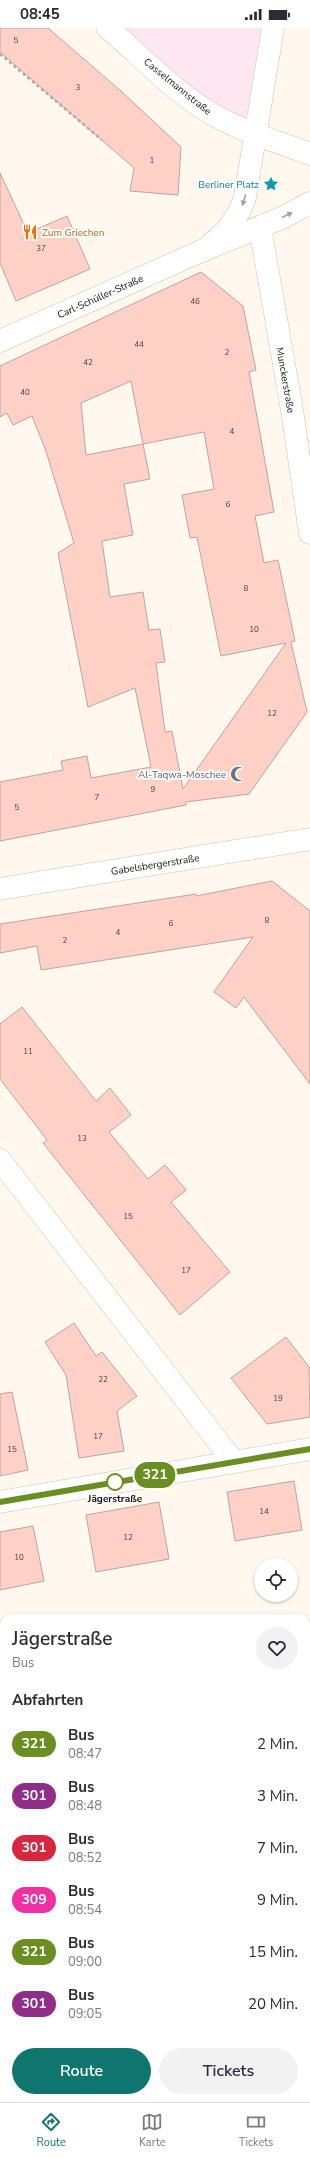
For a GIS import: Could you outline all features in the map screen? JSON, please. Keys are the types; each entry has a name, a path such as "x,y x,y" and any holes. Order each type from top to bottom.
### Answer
{"street":[{"name":"Casselmannstraße","path":"108,28 198,104 215,115 255,134"},
{"path":"199,252 218,239 230,226 240,211 245,197 273,28"},
{"path":"255,134 310,154"},
{"path":"199,252 260,227 310,203"},
{"name":"Munckerstraße","path":"260,227 292,410 310,533"},
{"name":"Carl-Schüller-Straße","path":"0,341 199,252"},
{"name":"Gabelsbergerstraße","path":"0,889 310,839"},
{"path":"0,1160 234,1462"},
{"path":"0,1502 310,1449"}],"path":[{"path":"0,54 102,140"}],"shaded area":[{"path":"111,28 269,28 253,130 216,113"}],"building":[{"path":"0,28 48,28 122,92 181,147 178,195 130,191 134,168 0,52"},
{"path":"0,173 28,233 67,216 90,269 16,301 0,263"},
{"path":"201,272 243,306 256,370 249,372 274,512 255,516 264,563 278,560 295,641 291,642 307,712 249,794 186,802 186,805 0,841 0,782 63,770 61,761 87,756 91,778 151,767 135,688 88,707 58,553 74,543 46,451 32,416 13,425 7,413 0,417 0,366","holes":["131,381 143,444 86,455 81,403","204,432 214,489 182,495 190,538 197,537 221,656 286,643 183,789 172,731 165,732 156,663 165,662 160,629 149,630 143,592 110,597 102,541 133,535 124,484 150,479 143,444"]},
{"path":"272,881 310,911 310,1084 244,997 236,1008 214,992 253,937 41,970 37,946 0,953 0,924 196,894 196,896"},
{"path":"22,1007 96,1101 110,1088 131,1115 109,1132 148,1179 165,1165 186,1190 171,1202 230,1272 180,1315 43,1143 47,1140 0,1079 0,1024"},
{"path":"74,1323 96,1356 102,1352 137,1396 117,1411 124,1451 79,1458 66,1375 45,1342"},
{"path":"286,1337 309,1367 310,1417 267,1424 231,1378"},
{"path":"12,1392 28,1470 0,1476 0,1394"},
{"path":"294,1481 302,1530 235,1541 227,1492"},
{"path":"159,1502 169,1559 96,1572 86,1515"},
{"path":"33,1526 44,1581 0,1590 0,1532"}],"bus line":[{"name":"321","path":"0,1502 310,1449"}],"place":[{"name":"Berliner Platz","path":"271,184"},
{"name":"Zum Griechen","path":"30,232"},
{"name":"Al-Taqwa-Moschee","path":"238,774"},
{"name":"Jägerstraße","path":"115,1482"}]}
